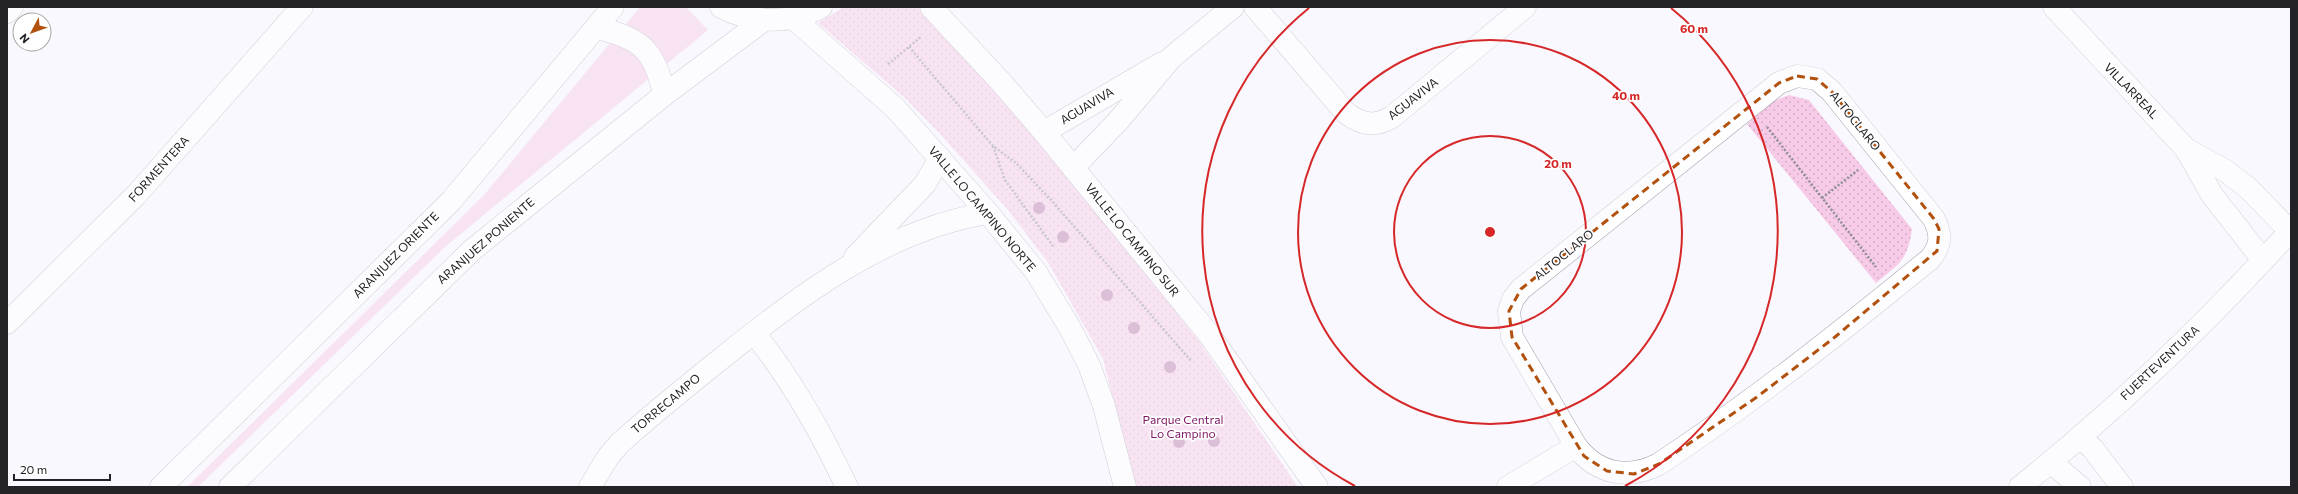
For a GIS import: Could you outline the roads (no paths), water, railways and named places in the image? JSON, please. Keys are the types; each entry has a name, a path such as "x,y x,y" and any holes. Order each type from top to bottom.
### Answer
{"street":[{"path":"7,12 12,7"},
{"name":"FORMENTERA","path":"7,323 136,195 302,7"},
{"name":"ARANJUEZ ORIENTE","path":"161,487 450,201 614,7"},
{"path":"721,7 743,16 764,20 793,18 821,7"},
{"name":"AGUAVIVA","path":"1044,132 1172,57 1233,7"},
{"name":"AGUAVIVA","path":"1255,7 1346,113 1356,120 1367,124 1376,124 1392,117 1525,7"},
{"name":"VILLARREAL","path":"2054,7 2186,149 2212,195 2263,260"},
{"path":"2073,7 2076,32"},
{"name":"VALLE LO CAMPINO SUR","path":"936,12 1044,132 1208,333 1317,487"},
{"name":"VALLE LO CAMPINO NORTE","path":"793,18 894,108 988,213 1036,272 1070,328 1089,365 1104,406 1125,487"},
{"name":"ARANJUEZ PONIENTE","path":"230,487 471,251 664,95 764,20"},
{"path":"597,28 630,38 647,51 659,72 664,95"},
{"name":"AGUAVIVA","path":"1073,168 1120,120 1172,57"},
{"name":"ALTOCLARO","path":"1807,76 1817,79 1832,92 1934,219 1939,229 1940,240 1937,251 1930,260 1757,397 1702,435 1647,470 1634,474 1607,471 1584,456 1576,446 1512,337 1509,324 1509,311 1513,299 1520,289 1788,78 1807,76"},
{"name":"VILLARREAL","path":"2186,149 2226,171 2248,188 2291,230"},
{"name":"TORRECAMPO","path":"590,487 608,457 619,444 754,333 844,268 925,184 940,158"},
{"name":"TORRECAMPO","path":"844,268 932,226 988,213"},
{"name":"FUERTEVENTURA","path":"2020,487 2080,437 2160,364 2291,230"},
{"path":"754,333 770,353 812,418 847,487"},
{"path":"2080,437 2093,449 2122,487"},
{"path":"1508,487 1576,446"},
{"path":"2051,462 2080,487"}],"park label":[{"name":"Parque Central Lo Campino","path":"1183,427"}]}
